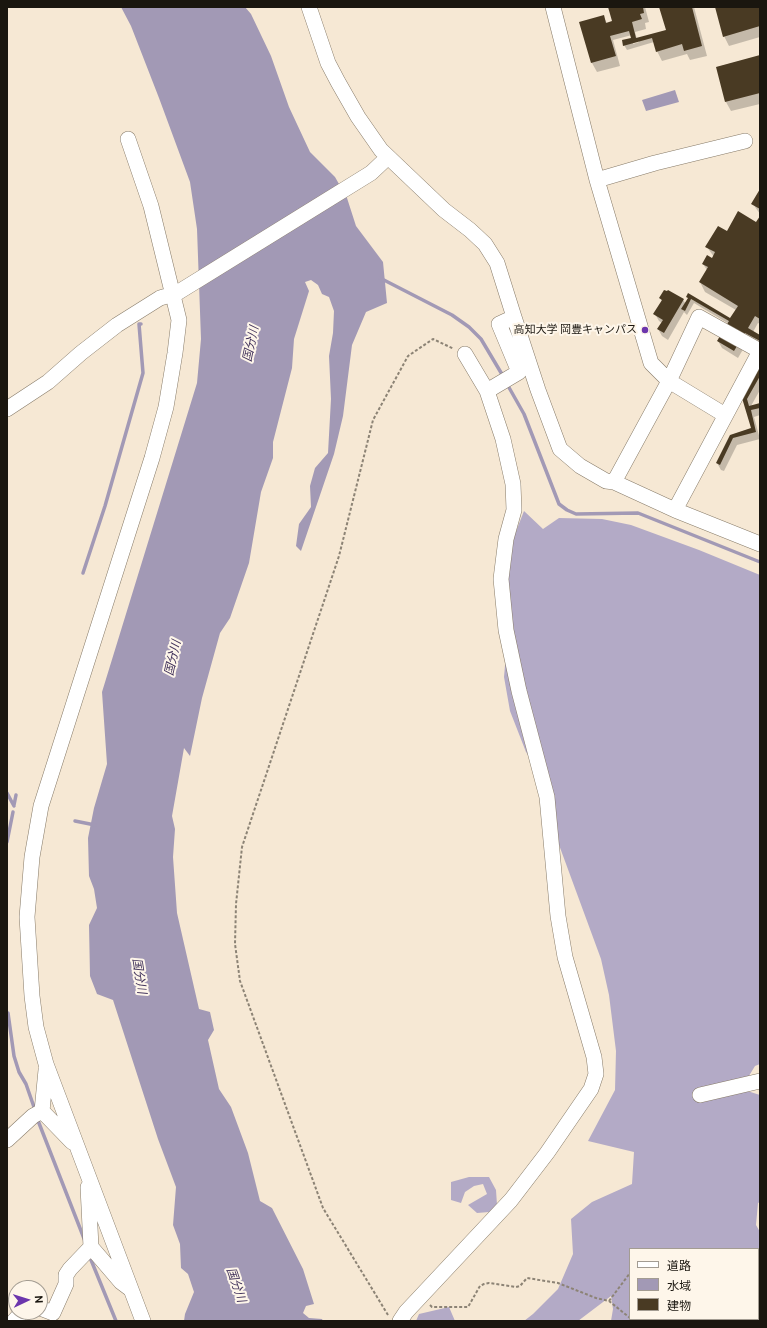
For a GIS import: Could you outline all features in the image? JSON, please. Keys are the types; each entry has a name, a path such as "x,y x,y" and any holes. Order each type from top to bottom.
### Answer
{"street":[{"path":"309,7 328,63 358,117 381,150 444,210 486,244 497,263 538,390 560,449 580,466 606,481 614,482 675,510 760,544"},
{"path":"553,7 597,180 651,363 669,381 726,415"},
{"path":"128,140 151,206 174,294 179,320 175,353 166,407 152,458 41,806 32,857 27,917 32,996 36,1027 46,1064 143,1321"},
{"path":"597,180 655,163 745,141"},
{"path":"7,409 48,382 81,353 112,329 160,298 174,294 371,173 388,156"},
{"path":"492,388 519,372 499,324 514,317"},
{"path":"614,482 669,381 699,317 760,351 675,510"},
{"path":"400,1321 406,1312 511,1200 543,1159 591,1089 596,1074 594,1057 565,957 558,916 548,797 519,691 506,630 501,579 506,539 514,510 514,484 492,388 465,354"},
{"path":"46,1064 42,1111 78,1149"},
{"path":"700,1095 760,1081"},
{"path":"7,1140 33,1116 42,1111"},
{"path":"88,1176 91,1247 121,1282 131,1289"},
{"path":"48,1311 53,1313 66,1284 66,1275 91,1247"}],"path":[{"path":"392,1321 323,1208 240,981 235,944 236,904 242,847 339,556 373,420 408,356 433,339 465,354"},
{"path":"609,1301 629,1273"},
{"path":"423,1294 432,1307 465,1307 468,1306 480,1286 484,1284 489,1283 516,1287 520,1286 528,1278 558,1283 596,1298 609,1301 629,1316"}],"shaded area":[{"path":"524,511 543,529 559,518 602,519 631,525 699,550 760,575 760,1064 755,1066 741,1089 760,1095 760,1202 758,1203 756,1225 760,1232 760,1321 611,1321 613,1309 611,1296 578,1321 524,1321 558,1289 573,1254 571,1219 592,1202 632,1184 634,1152 588,1141 615,1090 616,1051 609,995 601,959 555,834 539,772 526,752 510,711 504,677 507,643 506,607 509,579 509,549"},
{"path":"469,1177 489,1177 496,1190 497,1205 489,1212 477,1213 468,1205 487,1194 483,1184 474,1186 465,1192 461,1203 451,1200 451,1182"},
{"path":"449,1307 455,1321 416,1321 419,1314"}],"water":[{"name":"国分川","path":"121,7 245,7 251,14 271,56 289,107 310,152 335,177 347,198 356,226 383,262 387,303 366,312 352,345 343,416 334,454 301,551 296,546 299,524 311,507 310,486 315,468 328,453 331,399 329,356 333,333 334,311 329,297 322,294 318,285 311,280 305,282 309,291 294,339 292,368 273,442 273,458 261,492 249,563 230,618 220,633 202,698 190,756 184,748 172,816 175,829 173,857 177,913 199,1009 210,1012 214,1030 208,1040 219,1089 231,1107 248,1153 260,1201 272,1208 303,1269 314,1304 306,1306 303,1313 309,1318 322,1319 323,1321 184,1321 185,1314 194,1292 188,1274 181,1268 180,1244 173,1225 176,1187 158,1139 113,1000 97,994 90,976 89,925 97,908 94,889 89,876 88,838 94,808 107,764 102,692 197,383 201,339 197,229 190,182 131,26"},
{"path":"675,90 679,102 646,111 642,100"}],"building":[{"path":"608,7 643,7 644,13 640,14 642,19 632,22 636,38 666,30 659,7 692,7 702,46 684,51 682,44 656,52 652,38 623,46 622,40 631,38 629,31 610,36 616,56 591,63 579,22 604,15 606,23 612,21"},
{"path":"715,7 760,7 760,26 723,37"},
{"path":"760,55 760,93 725,102 716,67"},
{"path":"760,189 760,209 751,204"},
{"path":"738,211 756,222 760,216 760,319 755,316 748,328 760,335 760,341 745,333 734,351 717,341 729,321 691,299 685,311 681,309 688,298 686,297 688,293 730,318 738,306 699,282 708,267 702,264 707,255 712,258 715,252 705,247 718,226 727,231"},
{"path":"664,290 668,290 684,299 664,333 657,329 663,320 653,314 662,300 659,298"},
{"path":"760,367 760,376 747,399 749,406 760,403 760,408 751,410 756,432 733,438 720,465 716,463 730,435 751,428 742,398"}],"waterway":[{"path":"380,278 452,315 469,327 481,339 503,376"},
{"path":"83,573 105,506 143,373 139,324 141,324"},
{"path":"507,384 524,414 559,504 567,510 576,514 638,513 760,562"},
{"path":"7,793 14,806"},
{"path":"14,805 16,795"},
{"path":"7,842 13,812"},
{"path":"75,821 95,825"},
{"path":"8,1013 14,1056 35,1110"},
{"path":"37,1118 85,1241"},
{"path":"89,1255 116,1321"}],"place":[{"name":"高知大学 岡豊キャンパス","path":"645,330"}]}
